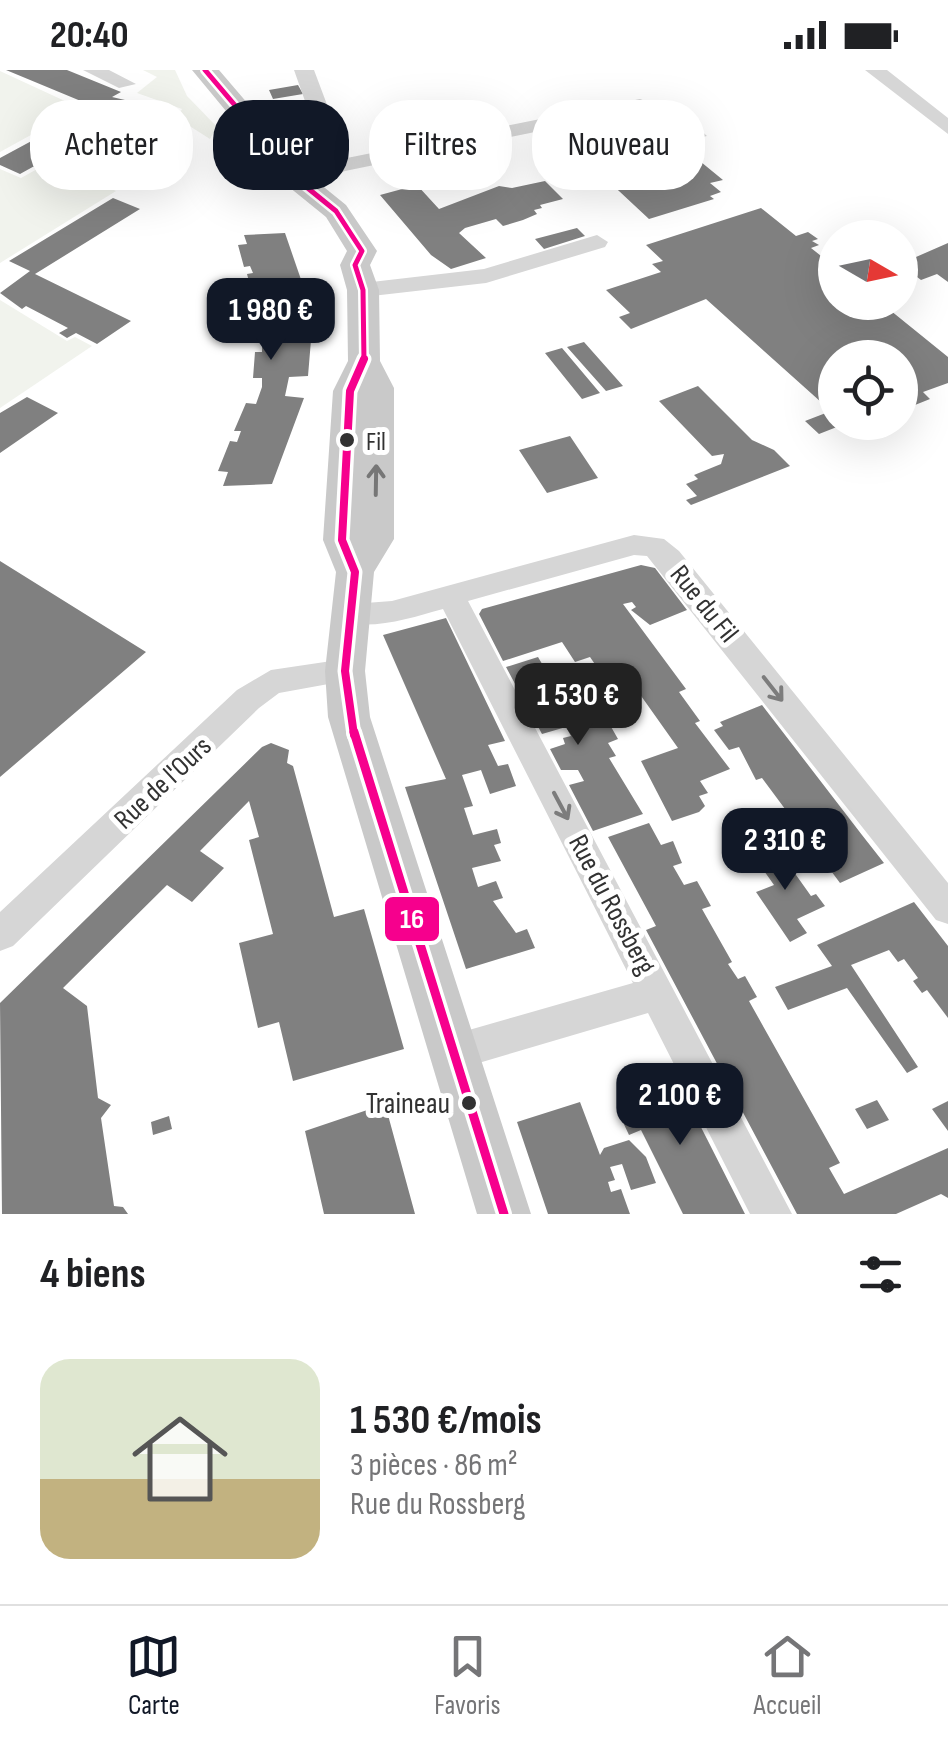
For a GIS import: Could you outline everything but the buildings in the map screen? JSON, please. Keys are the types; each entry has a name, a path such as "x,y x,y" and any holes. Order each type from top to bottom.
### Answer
{"main road":[{"path":"205,70 230,100"},
{"path":"299,190 299,198 326,230 340,261 359,277 364,362 377,388 375,540 355,572 345,671 349,717 504,1214"}],"street":[{"path":"93,70 126,84"},
{"path":"304,70 315,100"},
{"path":"875,70 948,128"},
{"path":"349,164 532,127"},
{"path":"359,277 486,276 597,242"},
{"name":"Rue du Fil","path":"349,613 392,612 634,544 654,546 668,558 948,910"},
{"name":"Rue du Rossberg","path":"451,596 772,1214"},
{"name":"Rue de l'Ours","path":"0,935 271,682 345,671"},
{"path":"455,1052 659,993"}],"shaded area":[{"path":"143,70 175,70 191,100 157,100 137,93 157,77"},
{"path":"0,71 63,100 30,100 30,136 0,152"},
{"path":"193,102 213,123 210,139 193,128"},
{"path":"0,169 21,178 30,173 30,190 116,191 0,263"},
{"path":"0,300 67,341 75,337 92,346 0,408"}],"transit line":[{"name":"16","path":"205,70 299,181 336,211 362,251 355,265 363,290 364,361 350,391 342,540 355,572 345,671 349,717 504,1214"}],"place":[{"name":"Fil","path":"347,440"},
{"name":"Traineau","path":"469,1103"}]}
